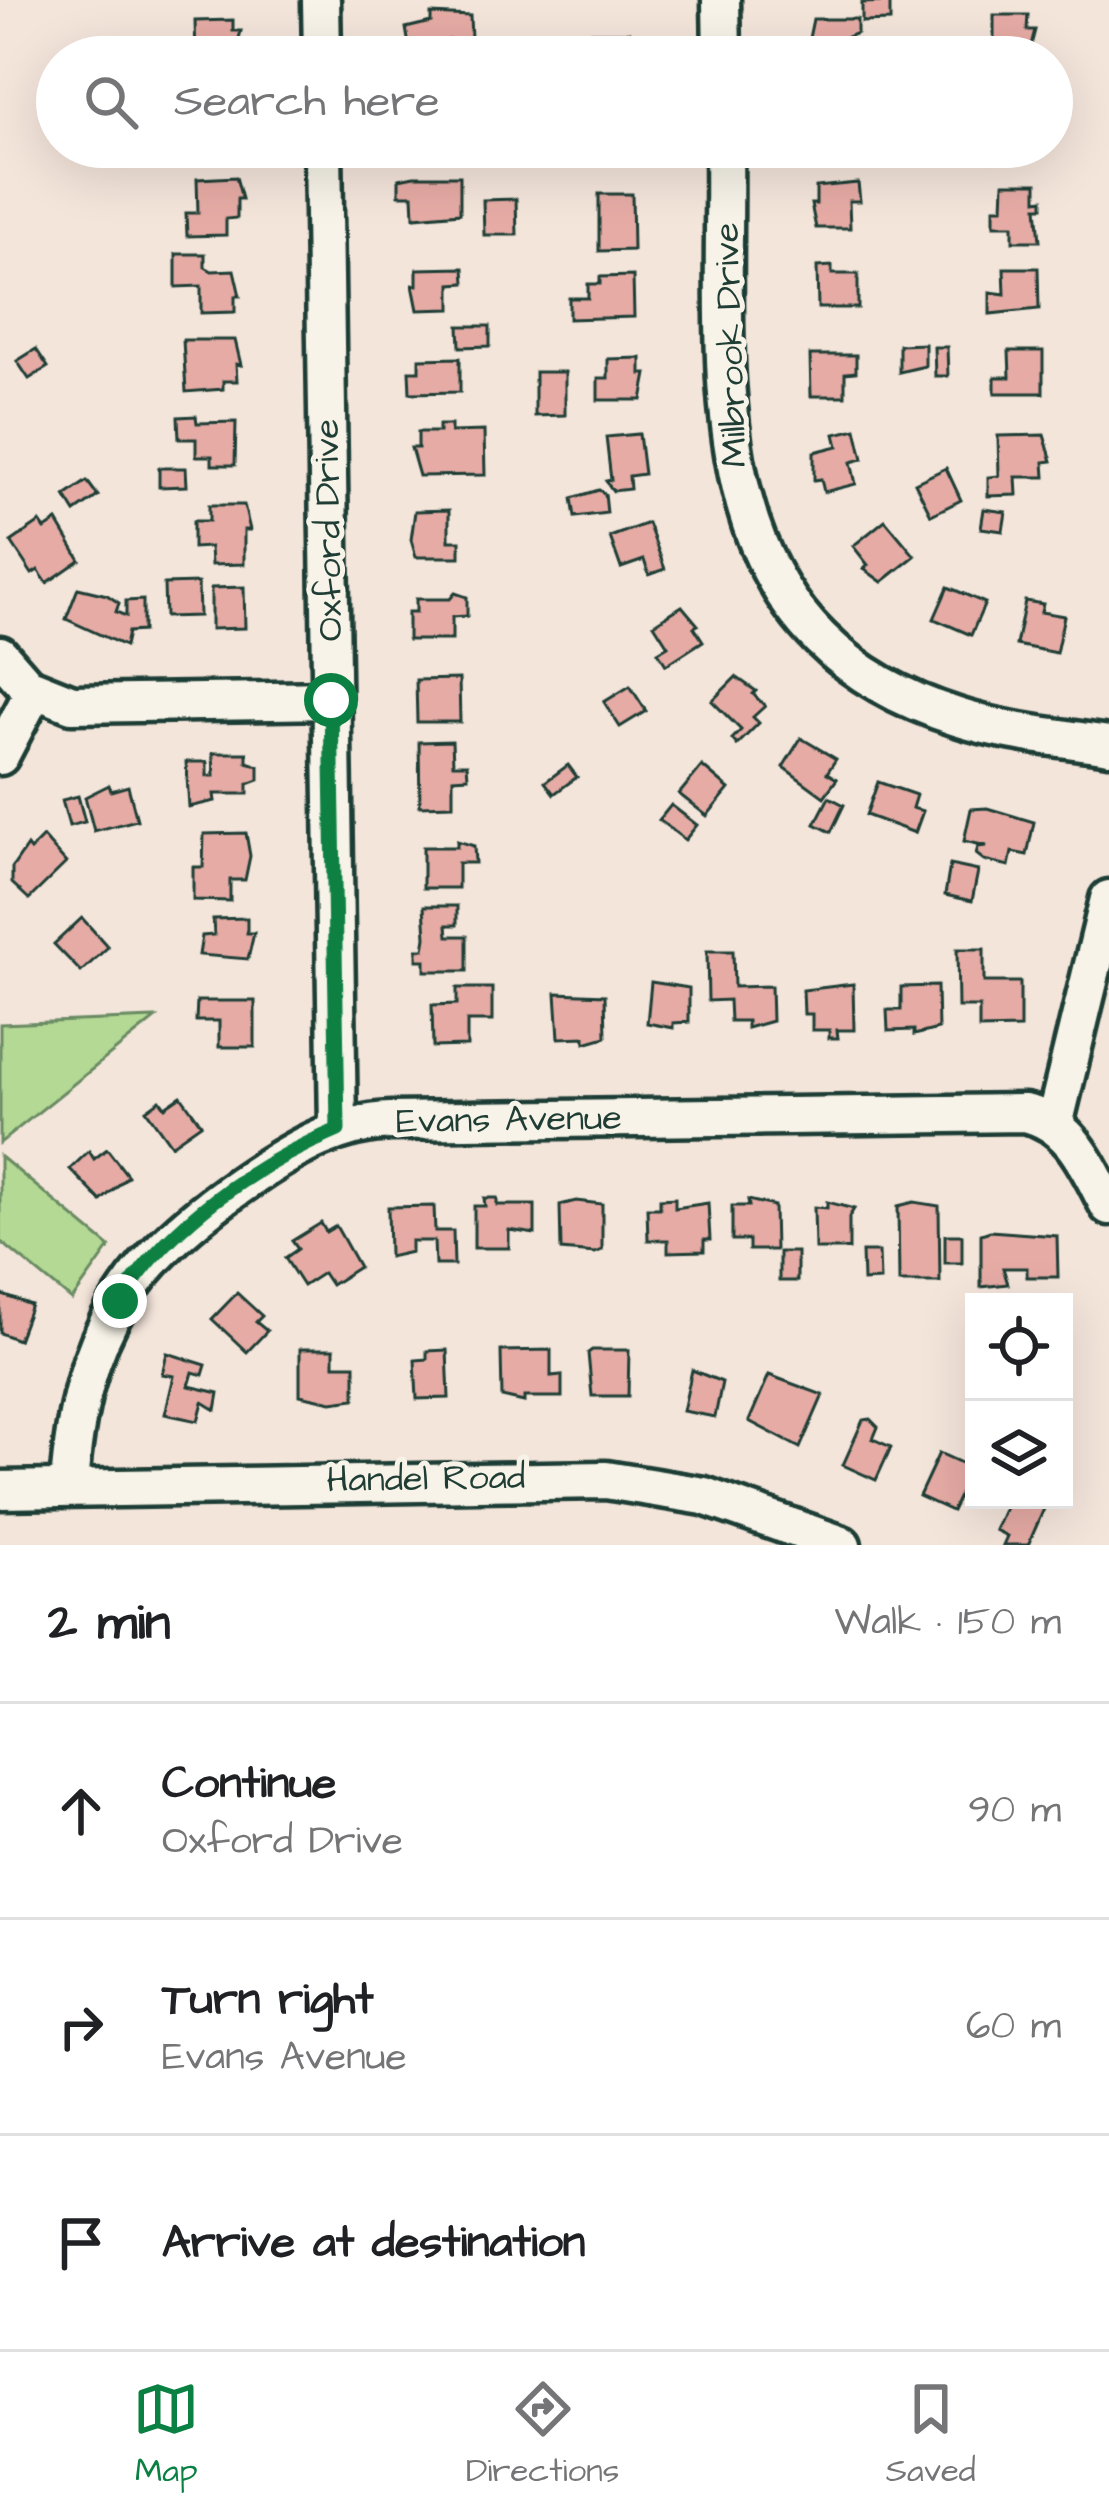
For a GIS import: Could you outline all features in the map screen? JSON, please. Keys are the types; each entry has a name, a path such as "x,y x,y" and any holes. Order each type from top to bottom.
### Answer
{"street":[{"path":"321,0 322,36"},
{"path":"722,0 722,36"},
{"name":"Oxford Drive","path":"323,168 338,1130"},
{"name":"Milbrook Drive","path":"725,168 732,461 752,536 783,592 835,651 904,696 976,723 1109,745"},
{"path":"0,655 34,691 87,705 331,700"},
{"path":"0,756 34,691"},
{"path":"1109,899 1054,1125 1082,1156 1109,1206"},
{"name":"Evans Avenue","path":"69,1485 88,1370 132,1282 198,1214 290,1153 338,1130 391,1121 1013,1112 1054,1125"},
{"name":"Handel Road","path":"0,1490 69,1485 605,1480 721,1500 842,1545"}],"green space":[{"path":"156,1018 0,1143 0,1024"},
{"path":"0,1156 110,1247 72,1300 0,1241"}],"building":[{"path":"890,2 890,21 862,22 862,3"},
{"path":"431,14 470,16 471,36 407,36 406,28 431,22"},
{"path":"994,15 1028,15 1027,30 1035,30 1033,36 994,36"},
{"path":"813,19 857,19 857,33 850,36 809,36"},
{"path":"233,20 233,31 241,31 240,36 195,36 195,21"},
{"path":"588,32 629,32 629,36 588,36"},
{"path":"460,176 460,213 414,217 413,195 399,195 399,179"},
{"path":"236,177 242,199 237,199 237,218 226,219 226,235 187,236 186,213 198,213 197,179"},
{"path":"858,183 860,201 849,201 850,228 816,228 811,204 816,204 816,187"},
{"path":"1004,183 1037,183 1037,200 1043,199 1043,207 1037,207 1040,241 1013,241 1013,225 994,225 994,208 1003,208"},
{"path":"599,194 632,194 633,250 599,251"},
{"path":"516,199 517,235 484,235 483,200"},
{"path":"176,254 205,254 205,267 212,271 234,270 240,296 235,296 235,312 201,313 201,286 176,287"},
{"path":"832,266 832,274 858,274 858,308 818,308 817,267"},
{"path":"464,268 465,283 451,284 451,309 418,310 413,285 417,285 417,269"},
{"path":"1004,268 1038,268 1039,309 990,314 990,292 1005,294"},
{"path":"633,276 634,317 569,319 569,298 588,298 588,284 600,284 600,277"},
{"path":"459,326 490,326 490,346 460,347"},
{"path":"183,340 235,340 241,365 236,364 237,381 223,381 223,389 186,392"},
{"path":"925,344 925,366 899,372 899,345"},
{"path":"934,347 947,347 948,376 935,376"},
{"path":"36,349 48,367 29,379 17,361"},
{"path":"1009,351 1043,351 1043,393 995,393 995,377 1010,377"},
{"path":"810,355 856,355 856,372 845,373 845,396 811,396"},
{"path":"460,358 460,392 410,393 409,371 419,371 419,359"},
{"path":"641,358 641,374 647,374 642,400 598,400 598,378 608,378 608,359"},
{"path":"535,372 565,372 565,415 535,416"},
{"path":"196,416 197,423 236,422 235,465 212,465 212,456 196,456 196,439 179,439 178,417"},
{"path":"439,425 451,425 451,432 484,431 485,475 419,476 411,448 418,448 418,432 439,432"},
{"path":"856,429 863,459 851,462 856,484 824,492 821,479 814,480 814,452 838,446 835,434"},
{"path":"639,434 644,474 629,476 630,489 613,491 606,481 611,480 606,437"},
{"path":"1044,435 1052,461 1044,462 1045,477 1016,477 1017,495 988,496 988,477 999,476 998,436"},
{"path":"159,468 186,468 187,486 159,487"},
{"path":"946,468 961,500 931,515 915,483"},
{"path":"87,481 98,496 75,512 65,496"},
{"path":"599,490 605,494 607,513 575,517 572,498"},
{"path":"209,505 244,505 250,530 244,530 244,564 211,565 210,547 193,548 193,521 209,521"},
{"path":"984,509 1006,512 1003,531 981,528"},
{"path":"449,510 449,541 460,541 460,557 416,557 411,540 415,511"},
{"path":"885,520 915,556 882,582 864,569 868,565 853,546"},
{"path":"57,521 80,560 47,583 38,570 32,574 11,542 40,522 45,529"},
{"path":"648,523 665,569 649,575 644,560 621,568 610,537"},
{"path":"198,583 199,616 165,617 164,584"},
{"path":"244,587 245,628 211,629 211,588"},
{"path":"948,587 985,603 971,635 934,619"},
{"path":"78,588 107,595 119,603 116,612 126,616 126,601 143,600 143,631 128,632 125,646 66,619"},
{"path":"455,593 467,597 467,616 452,617 452,640 408,640 408,612 416,612 416,599 450,599"},
{"path":"1025,601 1043,604 1041,612 1064,616 1056,653 1016,645"},
{"path":"682,606 698,625 694,627 703,641 666,665 658,652 668,646 654,624"},
{"path":"736,677 756,691 753,694 765,706 753,717 759,723 737,745 732,739 741,730 712,701"},
{"path":"459,679 460,722 417,722 416,680"},
{"path":"630,686 646,711 620,727 604,702"},
{"path":"801,738 836,759 827,773 837,779 824,797 783,767"},
{"path":"452,741 453,764 467,764 468,777 453,778 453,805 420,806 419,742"},
{"path":"213,753 247,753 247,762 259,766 259,780 248,784 248,794 214,794 215,801 189,807 186,762 207,762 207,776 214,776"},
{"path":"568,765 577,777 554,794 545,782"},
{"path":"702,766 729,789 707,816 679,794"},
{"path":"878,782 916,795 912,808 923,811 915,833 866,815"},
{"path":"109,785 111,791 128,786 137,820 94,831 85,797"},
{"path":"78,796 85,822 69,826 62,800"},
{"path":"829,797 844,805 831,832 815,824"},
{"path":"671,805 697,825 685,840 659,820"},
{"path":"987,808 1034,822 1027,855 1012,852 1009,866 984,860 976,854 978,847 987,846 964,841 971,809"},
{"path":"246,833 250,856 245,880 230,880 230,901 193,900 193,867 203,867 204,834"},
{"path":"43,837 66,863 29,899 12,883 12,868 27,846 30,850"},
{"path":"457,841 474,846 475,863 458,863 458,888 423,888 423,847 457,847"},
{"path":"950,865 978,871 972,901 945,895"},
{"path":"424,906 457,906 457,925 447,925 448,936 467,936 467,971 425,971 425,960 417,960 417,949 424,949 426,937"},
{"path":"82,918 108,947 81,972 54,944"},
{"path":"247,918 247,933 254,933 248,959 199,955 202,936 214,935 213,919"},
{"path":"957,949 984,949 984,982 1020,982 1020,1028 979,1029 979,1007 958,1007"},
{"path":"707,951 733,951 734,987 771,986 772,1021 747,1028 747,1021 730,1021 729,1000 708,1001"},
{"path":"651,982 689,988 689,1022 673,1023 673,1028 647,1023"},
{"path":"853,984 854,1030 837,1030 838,1038 829,1038 829,1030 812,1030 812,1014 804,1014 803,990"},
{"path":"937,986 938,1029 914,1035 914,1030 888,1031 887,1010 901,1010 901,987"},
{"path":"457,988 492,988 492,1021 467,1021 467,1046 433,1047 432,1005 457,1004"},
{"path":"556,993 605,995 606,1037 585,1043 585,1037 559,1038"},
{"path":"197,1001 255,1001 255,1047 219,1047 219,1021 196,1021"},
{"path":"181,1096 201,1124 171,1145 146,1110 160,1100 165,1107"},
{"path":"107,1149 128,1176 101,1201 70,1169 89,1151 94,1159"},
{"path":"484,1198 497,1198 497,1205 535,1205 535,1234 509,1230 509,1248 474,1248 474,1206 485,1206"},
{"path":"675,1198 675,1208 708,1203 710,1240 704,1240 704,1251 668,1252 668,1240 648,1240 647,1208 660,1208 660,1199"},
{"path":"748,1200 774,1206 775,1250 749,1250 749,1240 732,1240 732,1206 749,1206"},
{"path":"576,1201 602,1204 602,1250 561,1250 560,1205"},
{"path":"827,1202 854,1209 849,1217 849,1249 815,1249 814,1207 827,1208"},
{"path":"914,1202 939,1206 940,1282 899,1282 898,1206"},
{"path":"434,1206 435,1231 453,1231 454,1265 435,1265 434,1241 411,1241 411,1252 389,1257 388,1207"},
{"path":"321,1223 326,1232 336,1226 359,1267 331,1285 323,1273 303,1286 285,1258 298,1249 292,1241"},
{"path":"981,1234 1057,1236 1058,1277 1027,1277 1027,1268 1003,1268 1008,1284 981,1287"},
{"path":"945,1235 962,1235 962,1263 945,1263"},
{"path":"779,1252 797,1252 797,1281 779,1281"},
{"path":"862,1252 879,1252 880,1280 863,1281"},
{"path":"237,1293 262,1316 256,1322 267,1331 247,1352 212,1319"},
{"path":"0,1294 31,1305 18,1340 0,1333"},
{"path":"300,1349 334,1349 334,1365 355,1365 355,1399 332,1402 300,1395"},
{"path":"447,1350 449,1398 417,1399 415,1360 427,1359 427,1351"},
{"path":"551,1350 551,1376 562,1375 562,1397 524,1397 524,1402 502,1397 501,1351"},
{"path":"629,1350 628,1396 592,1396 588,1353"},
{"path":"167,1353 206,1365 203,1375 193,1372 189,1386 219,1393 216,1410 203,1402 198,1421 165,1414 174,1376 162,1374"},
{"path":"692,1370 722,1382 715,1417 683,1411"},
{"path":"769,1375 823,1395 800,1448 749,1421"},
{"path":"870,1419 878,1427 873,1439 891,1447 876,1480 843,1465 863,1420"},
{"path":"939,1453 965,1465 965,1483 952,1511 919,1496"},
{"path":"1004,1509 1044,1509 1028,1545 1003,1545 1007,1536 995,1530"}],"route":[{"path":"120,1301 151,1257 186,1222 274,1162 338,1130 331,700"}]}
